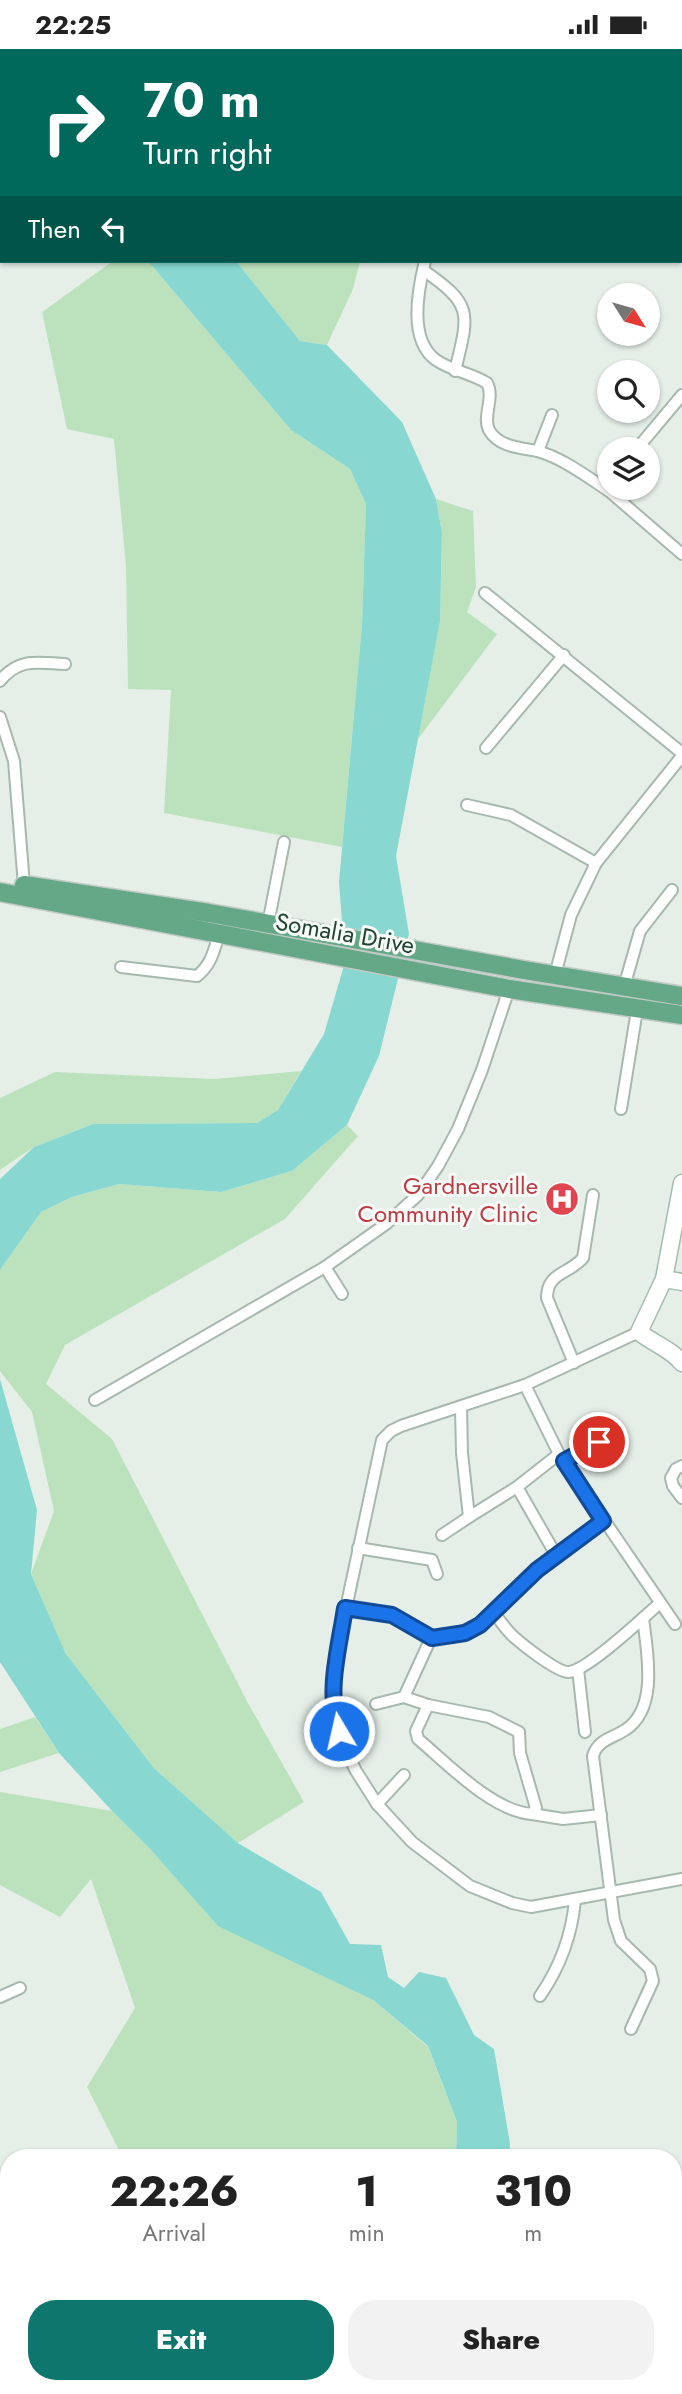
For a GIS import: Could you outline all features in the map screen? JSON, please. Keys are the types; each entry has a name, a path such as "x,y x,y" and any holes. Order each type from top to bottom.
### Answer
{"main road":[{"name":"Somalia Drive","path":"0,881 268,924 682,996"},
{"name":"Somalia Drive","path":"0,893 509,989 682,1015"}],"street":[{"path":"424,265 460,301 464,313 462,344 455,371"},
{"path":"424,265 417,324 421,339 434,359 455,371 487,383 490,392 487,426 495,437 524,451 538,451 597,482"},
{"path":"647,437 682,395"},
{"path":"538,451 552,415"},
{"path":"621,500 682,554"},
{"path":"485,593 682,754 596,863 571,915 555,975"},
{"path":"486,748 564,655"},
{"path":"0,681 12,668 22,663 65,664"},
{"path":"0,717 14,761 24,885"},
{"path":"467,805 511,815 596,863"},
{"path":"268,924 284,842"},
{"path":"624,987 640,931 672,890"},
{"path":"121,967 197,976 206,969 212,959 219,934"},
{"path":"95,1400 325,1267 386,1224 418,1195 458,1129 482,1070 509,989"},
{"path":"621,1109 637,1010"},
{"path":"682,1183 664,1279 639,1332 525,1385 401,1426 382,1440 345,1608 336,1666 334,1715 346,1751 377,1804 412,1842 470,1886 512,1903 531,1907 682,1879"},
{"path":"574,1363 547,1299 547,1288 551,1280 578,1264 583,1258 593,1195"},
{"path":"325,1267 342,1294"},
{"path":"664,1279 682,1282"},
{"path":"639,1332 650,1341 679,1352"},
{"path":"525,1385 562,1458 675,1624"},
{"path":"461,1407 462,1453 469,1517"},
{"path":"442,1535 562,1458 617,1432"},
{"path":"682,1466 671,1478 673,1486 682,1498"},
{"path":"517,1487 556,1555"},
{"path":"345,1608 392,1615 432,1638 465,1633 480,1625 521,1584 603,1521"},
{"path":"358,1548 432,1560 437,1574"},
{"path":"493,1612 514,1637 559,1670 568,1672 578,1669 660,1603"},
{"path":"631,2029 653,1980 650,1969 621,1941 614,1920 593,1756 598,1744 628,1729 638,1717 649,1683 650,1669 643,1618"},
{"path":"404,1697 432,1638"},
{"path":"578,1669 585,1732"},
{"path":"376,1704 404,1697 428,1705 489,1717 519,1732 520,1753 536,1808 532,1814"},
{"path":"428,1705 416,1731 418,1738 501,1805 520,1813 563,1819 601,1815"},
{"path":"377,1804 404,1775"},
{"path":"540,1996 551,1980 567,1942 575,1900"},
{"path":"0,1997 20,1988"}],"green space":[{"path":"110,263 150,263 291,430 350,469 366,504 362,624 342,847 164,813 171,690 128,689 126,566 114,439 67,429 42,312"},
{"path":"238,263 360,263 353,289 327,345 300,341"},
{"path":"436,499 473,511 476,587 467,612 497,634 418,739 440,622 442,533"},
{"path":"301,1071 278,1110 257,1123 93,1124 34,1147 0,1170 0,1098 55,1072 214,1079"},
{"path":"347,1125 358,1136 285,1219 65,1345 46,1384 112,1439 248,1703 304,1802 238,1843 154,1768 66,1654 31,1574 54,1511 32,1412 0,1371 0,1270 41,1212 72,1197 119,1184 221,1192 292,1171"},
{"path":"35,1717 59,1753 0,1772 0,1729"},
{"path":"0,1792 112,1811 218,1925 373,2000 428,2047 457,2122 456,2149 118,2149 87,2087 135,2008 91,1879 60,1917 0,1885"}],"water":[{"path":"150,263 238,263 300,341 327,345 402,422 436,499 442,533 440,622 396,856 409,934 379,1056 347,1125 292,1171 221,1192 119,1184 72,1197 41,1212 0,1270 0,1179 34,1147 93,1124 257,1123 278,1110 324,1034 345,962 339,882 362,624 366,504 350,469 291,430"},
{"path":"0,1379 37,1510 31,1574 66,1654 154,1768 238,1843 321,1892 350,1944 381,1945 388,1977 404,1988 419,1972 446,1978 474,2035 494,2049 510,2149 456,2149 457,2122 428,2046 373,2000 218,1926 59,1753 0,1662"}],"place":[{"name":"Gardnersville Community Clinic","path":"562,1199"}],"route":[{"path":"339,1731 333,1699 345,1608 392,1615 432,1638 465,1633 480,1625 537,1570 603,1521 564,1461 599,1442"}]}
